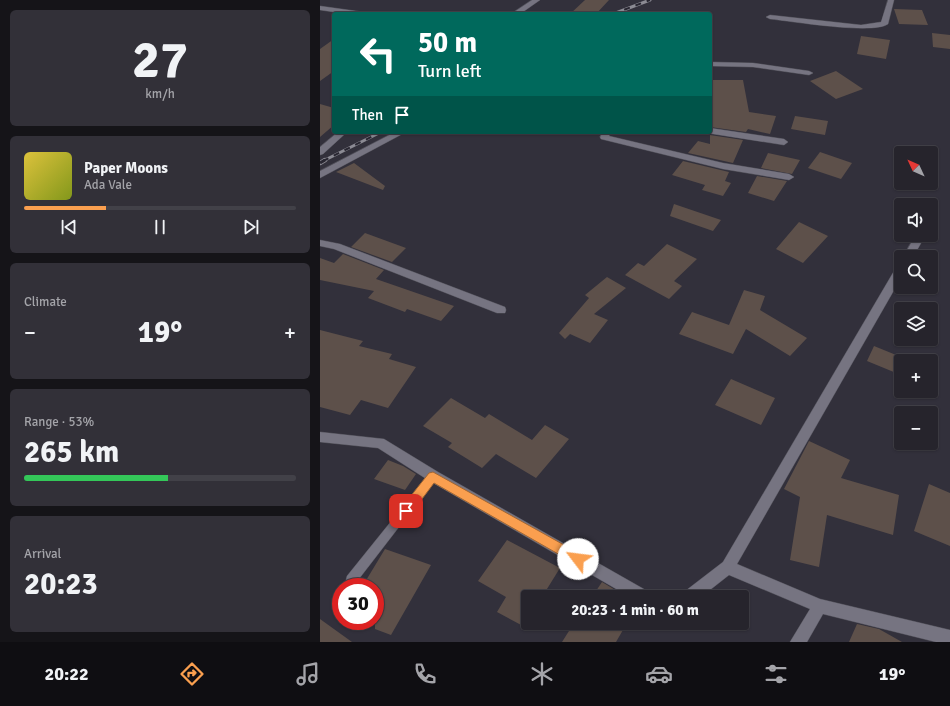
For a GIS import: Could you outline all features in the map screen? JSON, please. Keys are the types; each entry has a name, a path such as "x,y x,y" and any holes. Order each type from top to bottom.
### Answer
{"street":[{"path":"518,12 537,0"},
{"path":"770,17 861,27 884,24 891,0"},
{"path":"320,8 349,12"},
{"path":"712,64 753,65 809,73"},
{"path":"712,131 784,142"},
{"path":"320,152 341,134"},
{"path":"320,175 398,134"},
{"path":"606,134 604,137 723,166 789,177"},
{"path":"320,243 336,246 501,310"},
{"path":"698,590 728,567 894,281"},
{"path":"320,437 380,443 433,476 632,590"},
{"path":"728,567 820,606 950,638"},
{"path":"798,642 820,606"}],"lane":[{"path":"353,578 433,476"}],"building":[{"path":"585,0 609,0 598,12 572,12"},
{"path":"894,9 922,10 928,25 899,24"},
{"path":"932,33 950,35 950,49 933,47"},
{"path":"861,36 890,40 886,59 857,54"},
{"path":"332,40 332,72 320,81 320,49"},
{"path":"836,71 863,89 836,99 810,81"},
{"path":"712,80 743,80 749,112 776,116 770,134 748,129 746,132 712,127"},
{"path":"320,104 332,107 332,127 320,137"},
{"path":"795,116 828,121 825,135 791,129"},
{"path":"710,135 743,140 733,163 688,153 698,141 710,144"},
{"path":"820,152 852,163 841,179 808,168"},
{"path":"768,153 800,160 792,174 761,168"},
{"path":"683,161 729,172 725,181 731,183 723,196 702,190 705,185 672,175"},
{"path":"354,163 385,186 383,190 336,172"},
{"path":"757,176 787,181 774,201 748,193"},
{"path":"674,204 721,220 713,231 670,216"},
{"path":"799,222 828,236 803,263 776,249"},
{"path":"365,233 406,248 392,262 351,247"},
{"path":"667,244 697,259 674,281 682,286 669,299 625,275 638,263 644,266"},
{"path":"343,254 384,270 376,279 454,306 441,321 407,309 405,312 368,298 374,291 320,280 320,258 334,263"},
{"path":"607,277 626,288 594,314 608,320 590,343 570,334 565,339 559,333 589,298 585,295"},
{"path":"744,290 765,296 760,310 807,338 790,356 746,329 733,354 679,334 692,312 729,325"},
{"path":"320,330 363,341 359,346 392,354 389,359 416,367 388,408 361,400 350,415 320,407"},
{"path":"874,346 894,354 894,372 867,361"},
{"path":"731,379 775,398 761,425 715,405"},
{"path":"451,398 485,418 489,414 532,440 545,425 569,439 536,478 496,454 482,468 448,447 452,443 423,426"},
{"path":"809,441 850,460 841,478 899,495 893,535 827,515 819,567 790,560 800,497 784,489"},
{"path":"388,460 403,466 416,474 405,490 374,479"},
{"path":"929,484 950,493 950,546 914,531"},
{"path":"507,540 560,568 546,590 521,590 521,625 497,612 506,597 478,581"},
{"path":"385,549 431,565 391,635 378,630 384,630 384,578 367,578"},
{"path":"602,582 615,590 597,590"},
{"path":"320,619 332,628 332,630 335,630 352,642 320,642"},
{"path":"857,624 879,629 902,642 849,642"},
{"path":"570,630 623,630 616,642 562,642"}],"railway":[{"path":"618,12 650,0"},
{"path":"325,160 377,134"},
{"path":"320,163 325,160"}],"route":[{"path":"406,511 433,476 578,559"}]}
